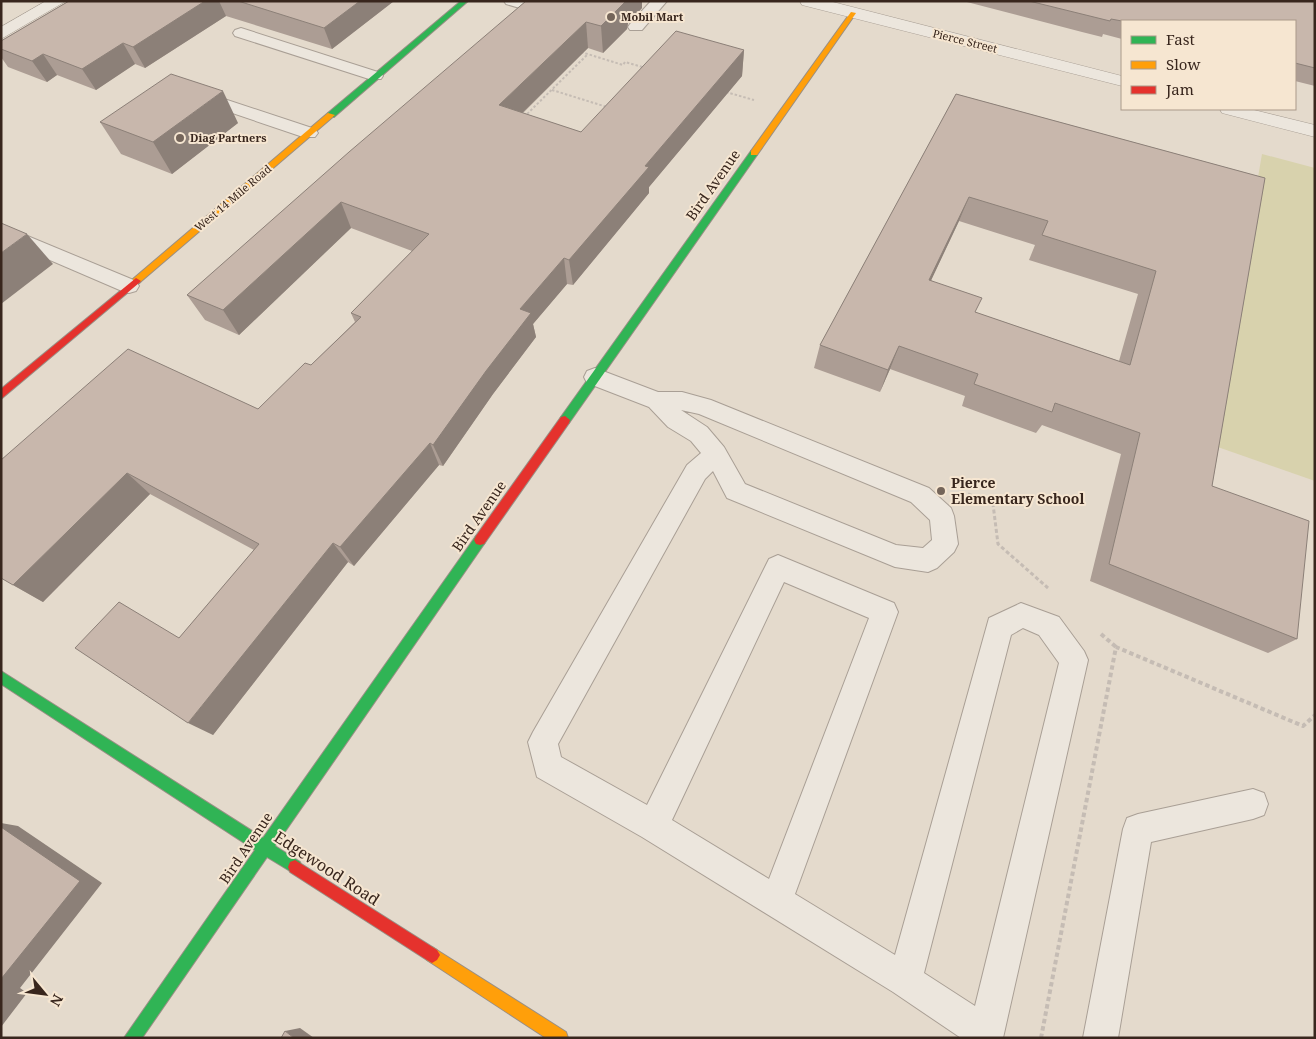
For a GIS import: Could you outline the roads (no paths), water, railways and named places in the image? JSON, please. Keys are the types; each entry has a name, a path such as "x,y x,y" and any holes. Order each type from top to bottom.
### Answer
{"street":[{"path":"1,34 58,1"},
{"name":"West 14 Mile Road","path":"1,395 465,1"},
{"name":"Pierce Street","path":"808,1 1121,82"},
{"name":"Bird Avenue","path":"132,1038 264,847 853,13"},
{"path":"1233,110 1315,131"},
{"name":"Edgewood Road","path":"1,677 560,1038"}],"lane":[{"path":"511,1 554,10"},
{"path":"636,27 660,1"},
{"path":"241,33 375,76"},
{"path":"185,91 309,133"},
{"path":"1,231 129,286"},
{"path":"595,377 657,401 682,401 703,406 920,494 942,516 945,544 928,560 895,556 736,491 716,454 699,434 676,420 657,401"},
{"path":"716,454 696,472 543,742 548,766 777,900 905,980 986,1036 1074,660 1049,626 1021,615 999,627 905,980"},
{"path":"653,826 778,567 885,612 777,900"},
{"path":"1100,1038 1138,828 1253,804"}],"place":[{"name":"Mobil Mart","path":"611,17"},
{"name":"Diag Partners","path":"180,138"},
{"name":"Pierce Elementary School","path":"941,491"}]}
